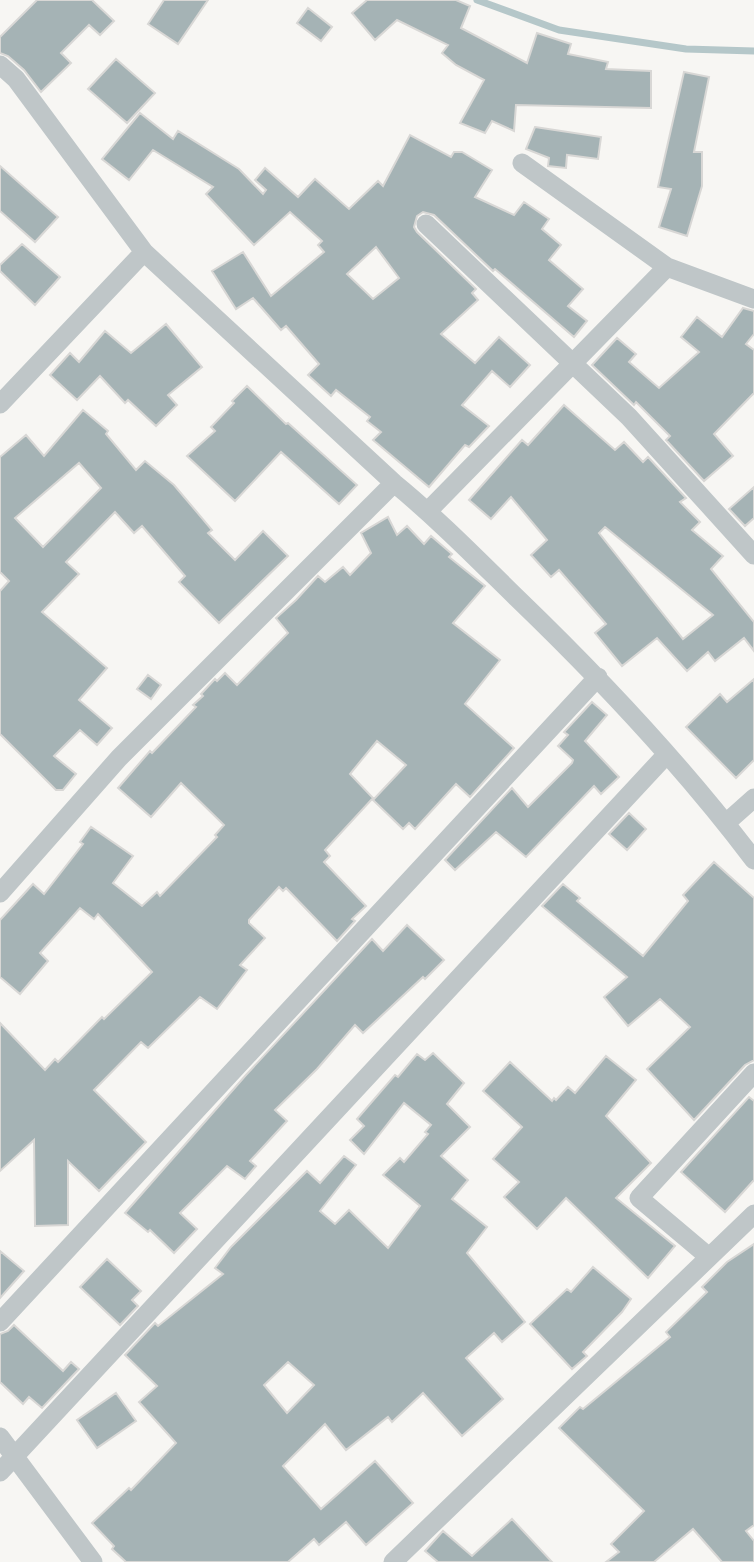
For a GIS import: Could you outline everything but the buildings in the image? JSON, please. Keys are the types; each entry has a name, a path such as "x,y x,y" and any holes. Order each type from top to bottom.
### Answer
{"street":[{"path":"0,65 16,79 144,252 394,483 428,511 598,677 667,754 754,860"},
{"path":"522,163 667,267 754,299"},
{"path":"426,225 629,417 754,555"},
{"path":"0,404 144,252"},
{"path":"428,511 667,267"},
{"path":"0,892 119,758 394,483"},
{"path":"0,1322 598,677"},
{"path":"0,1472 667,754"},
{"path":"726,824 754,798"},
{"path":"709,1257 639,1198 754,1073"},
{"path":"393,1562 754,1214"},
{"path":"0,1437 93,1562"}],"waterway":[{"path":"477,0 559,30 686,49 754,51"}]}
